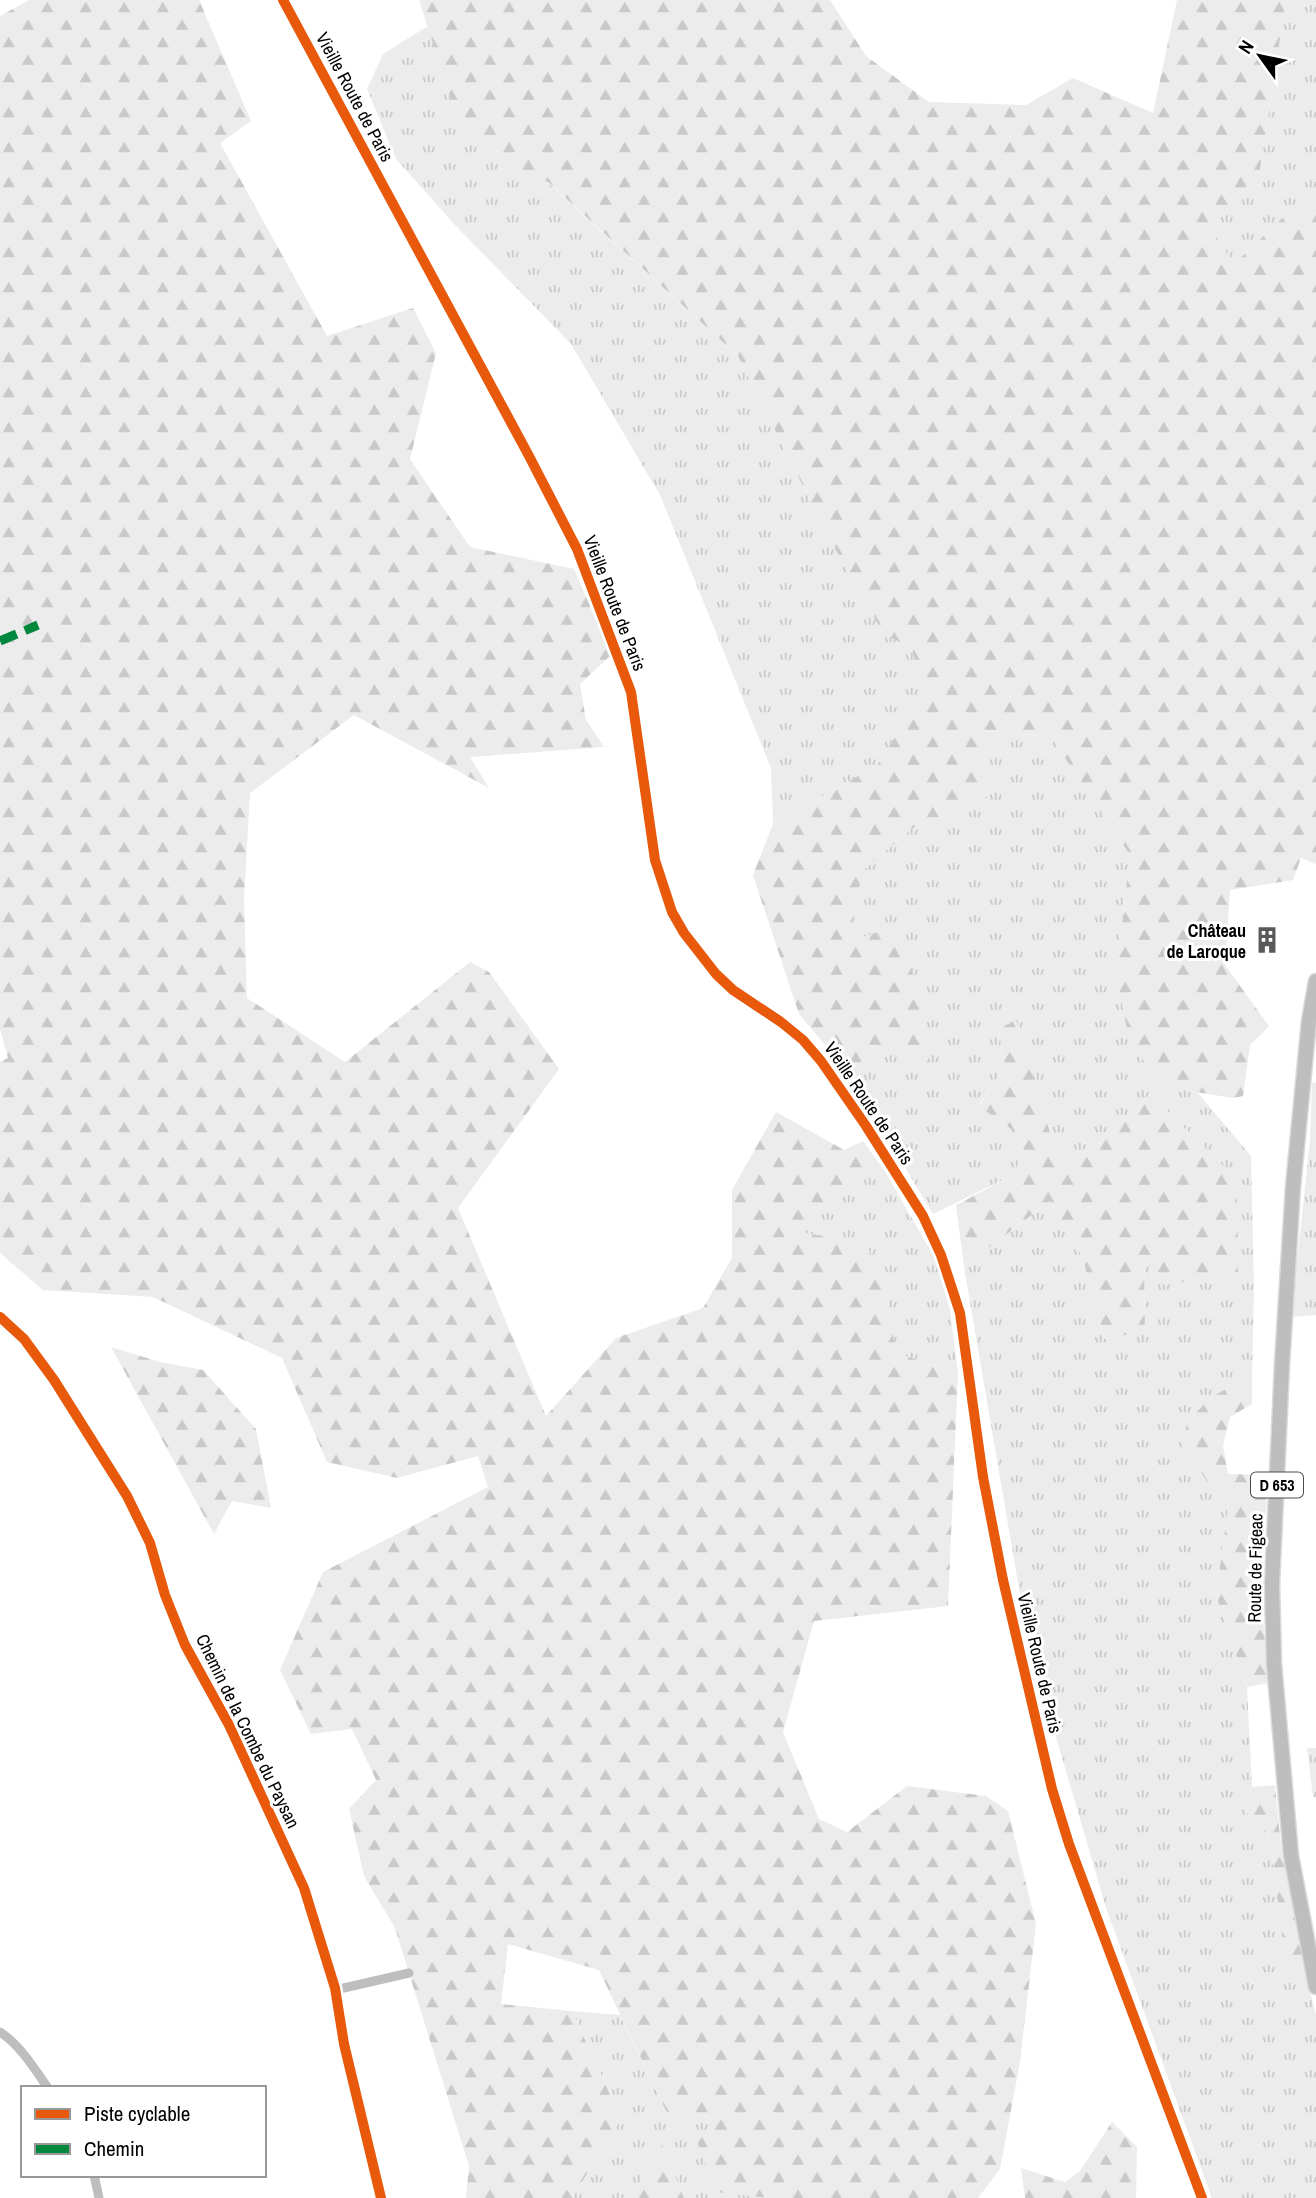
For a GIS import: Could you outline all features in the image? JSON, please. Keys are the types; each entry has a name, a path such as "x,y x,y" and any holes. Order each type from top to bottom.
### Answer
{"main road":[{"name":"Route de Figeac","path":"1316,981 1293,1187 1272,1584 1274,1664 1291,1855 1316,1987"}],"street":[{"name":"Vieille Route de Paris","path":"283,0 577,550 631,692 655,860 672,912 684,933 716,974 733,990 796,1034 821,1061 923,1216 941,1255 960,1313 984,1478 1003,1580 1052,1789 1069,1844 1202,2198"},
{"name":"Chemin de la Combe du Paysan","path":"0,1317 24,1339 54,1380 127,1496 150,1543 165,1595 185,1645 229,1725 304,1888 335,1990 344,2044 381,2198"},
{"path":"335,1990 409,1973"},
{"path":"0,2032 8,2037 46,2086"},
{"path":"94,2177 99,2198"}],"green space":[{"path":"29,0 199,0 251,121 220,143 327,336 413,308 436,353 410,459 470,547 574,569 611,655 580,684 586,720 604,747 470,757 489,788 354,715 250,793 244,898 247,998 345,1062 470,962 489,972 559,1069 458,1208 546,1416 616,1338 703,1308 732,1258 732,1190 776,1112 844,1150 863,1141 886,1173 850,1178 796,1231 866,1244 885,1284 896,1353 958,1373 948,1606 814,1621 783,1732 819,1819 847,1832 907,1786 986,1796 1008,1811 1036,1924 1020,2062 1000,2169 978,2198 769,2198 716,2192 696,2139 714,2124 705,2115 669,2117 599,1970 508,1944 501,2004 572,2011 621,2119 572,2198 466,2198 469,2166 395,1928 364,1876 349,1809 376,1780 352,1729 311,1734 280,1670 323,1572 488,1487 478,1456 397,1478 327,1462 282,1358 153,1297 43,1290 0,1253 0,1062 8,1058 0,1029 0,16"},
{"path":"419,0 830,0 866,56 929,102 1026,105 1073,78 1153,113 1177,0 1289,0 1285,6 1259,176 1209,226 1234,264 1292,209 1316,205 1316,864 1301,858 1293,880 1230,890 1225,965 1269,1026 1250,1045 1243,1096 1233,1098 1164,1087 1130,1043 1116,975 1130,855 1051,737 979,730 987,798 911,829 863,871 847,941 904,925 933,1084 900,1041 846,1070 799,1014 753,875 773,824 877,765 922,694 912,649 883,633 830,540 738,356 548,182 524,177 454,109"},
{"path":"1289,0 1316,0 1316,205 1292,209 1234,264 1208,226 1259,176 1285,6"},
{"path":"428,26 454,109 524,177 547,182 738,356 830,540 883,632 912,649 922,694 877,765 773,824 771,768 660,495 571,344 456,226 396,159 367,89 383,54"},
{"path":"979,730 1052,737 1130,855 1116,975 1164,1087 1197,1092 1251,1156 1254,1287 1252,1375 1213,1396 1187,1421 1231,1486 1216,1596 1247,1687 1252,1787 1244,1810 1269,1835 1287,1974 1306,1975 1316,2015 1316,2198 1212,2198 1106,1908 1028,1641 964,1267 1050,1201 1082,1256 1105,1339 1145,1330 1144,1257 1150,1094 1095,1148 1056,1154 1016,1021 999,1029 1004,1067 979,1105 1025,1139 1015,1174 933,1214 846,1070 900,1040 932,1082 904,926 847,942 862,871 911,829 987,798"},
{"path":"1016,1020 1056,1153 1095,1148 1150,1094 1237,1179 1238,1272 1164,1285 1144,1259 1145,1331 1105,1339 1082,1256 1050,1201 964,1267 956,1205 1015,1174 1025,1139 979,1106 1004,1067 999,1029"},
{"path":"1312,1082 1316,1083 1316,1141 1310,1140"},
{"path":"1310,1140 1316,1141 1316,1315 1291,1317"},
{"path":"886,1173 934,1257 950,1309 958,1373 896,1353 885,1284 795,1232 850,1178"},
{"path":"111,1347 160,1362 203,1370 256,1429 271,1508 232,1501 214,1534"},
{"path":"1252,1375 1252,1404 1230,1417 1223,1445 1228,1474 1269,1475 1260,1577 1268,1683 1247,1687 1216,1596 1231,1486 1209,1484 1183,1447 1187,1421 1213,1396"},
{"path":"1307,1748 1316,1748 1316,1797 1313,1797"},
{"path":"1275,1785 1281,1846 1306,1975 1287,1974 1269,1835 1244,1810 1252,1787"},
{"path":"572,2011 620,2015 669,2117 705,2115 714,2124 716,2191 769,2198 684,2198 662,2146 630,2198 572,2198 621,2119"},
{"path":"1112,2122 1137,2147 1136,2198 1025,2198 1021,2168 1065,2182 1080,2171"},
{"path":"662,2145 684,2198 630,2198"}],"marked path":[{"path":"0,641 38,625"}],"cycle path":[{"path":"283,0 577,549 631,692 655,860 672,912 684,933 716,974 733,990 803,1040 821,1061 923,1216 941,1255 960,1313 983,1477 1003,1580 1052,1789 1069,1844 1202,2198"},
{"path":"0,1317 24,1339 54,1380 127,1496 150,1543 165,1595 185,1645 229,1725 304,1888 335,1988 344,2044 381,2198"}],"place":[{"name":"Château de Laroque","path":"1267,940"}]}
